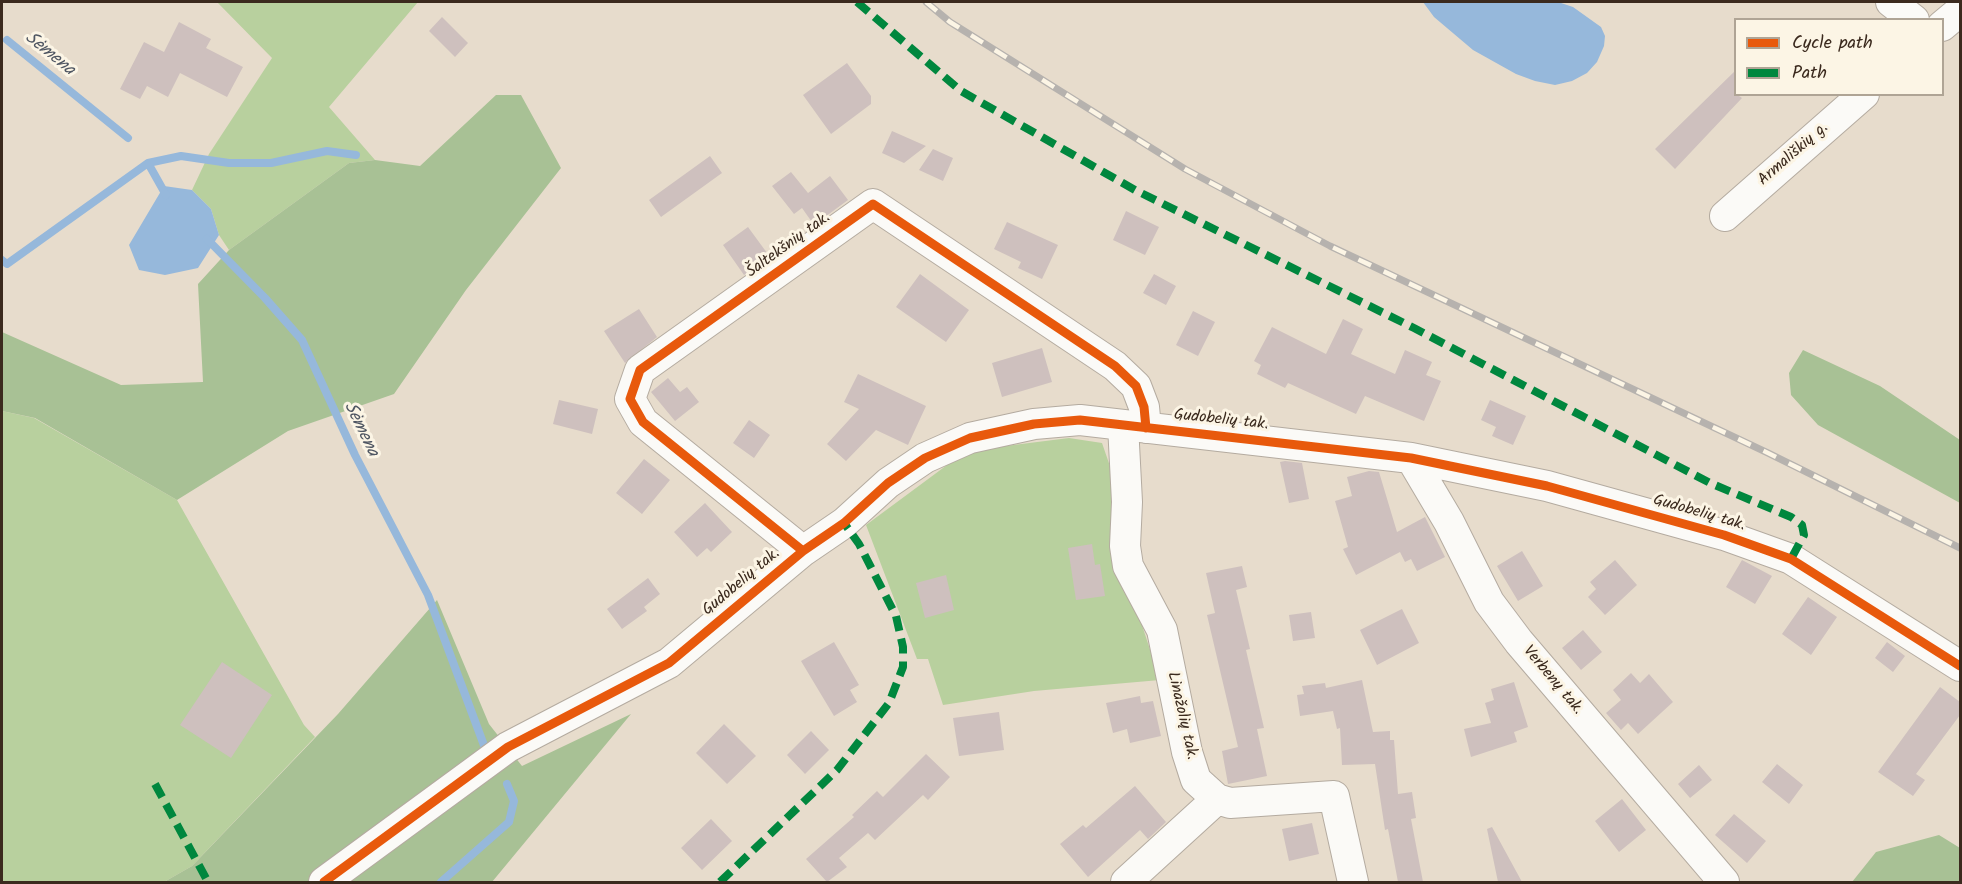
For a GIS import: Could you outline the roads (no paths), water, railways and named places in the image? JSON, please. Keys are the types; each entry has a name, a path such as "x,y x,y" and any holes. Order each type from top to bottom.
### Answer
{"street":[{"path":"1891,2 1911,18"},
{"path":"1944,24 1960,11"},
{"name":"Armališkių g.","path":"1725,216 1862,96"},
{"name":"Šaltekšnių tak.","path":"803,551 643,422 630,399 640,369 873,204 1115,366 1136,386 1144,407 1135,426"},
{"name":"Gudobelių tak.","path":"324,882 508,747 669,663 803,551 844,523 897,477 925,458 970,438 1034,424 1080,420 1411,458 1547,486 1724,535 1791,559 1960,666"},
{"name":"Linažolių tak.","path":"1135,426 1127,502 1125,546 1128,566 1162,630 1187,752 1196,780 1217,799"},
{"name":"Verbenų tak.","path":"1411,458 1449,522 1489,602 1724,882"},
{"path":"1126,882 1217,799 1230,803 1334,796 1353,882"}],"water":[{"path":"1423,2 1561,3 1573,7 1601,27 1605,36 1604,46 1597,62 1587,73 1572,81 1555,85 1535,81 1516,74 1473,50 1434,17"},
{"path":"164,186 192,190 211,209 219,235 198,268 165,275 139,270 129,245"}],"waterway":[{"name":"Sėmena","path":"7,40 128,138"},
{"path":"2,260 7,264 148,163 181,156 229,163 271,163 327,151 356,155"},
{"name":"Sėmena","path":"148,163 166,195"},
{"name":"Sėmena","path":"207,239 265,298 302,340 355,455 428,595 485,748"},
{"name":"Sėmena","path":"441,882 509,822 514,801 507,784"}],"railway":[{"path":"926,2 950,22 1185,169 1330,246 1768,453 1960,548"}]}
